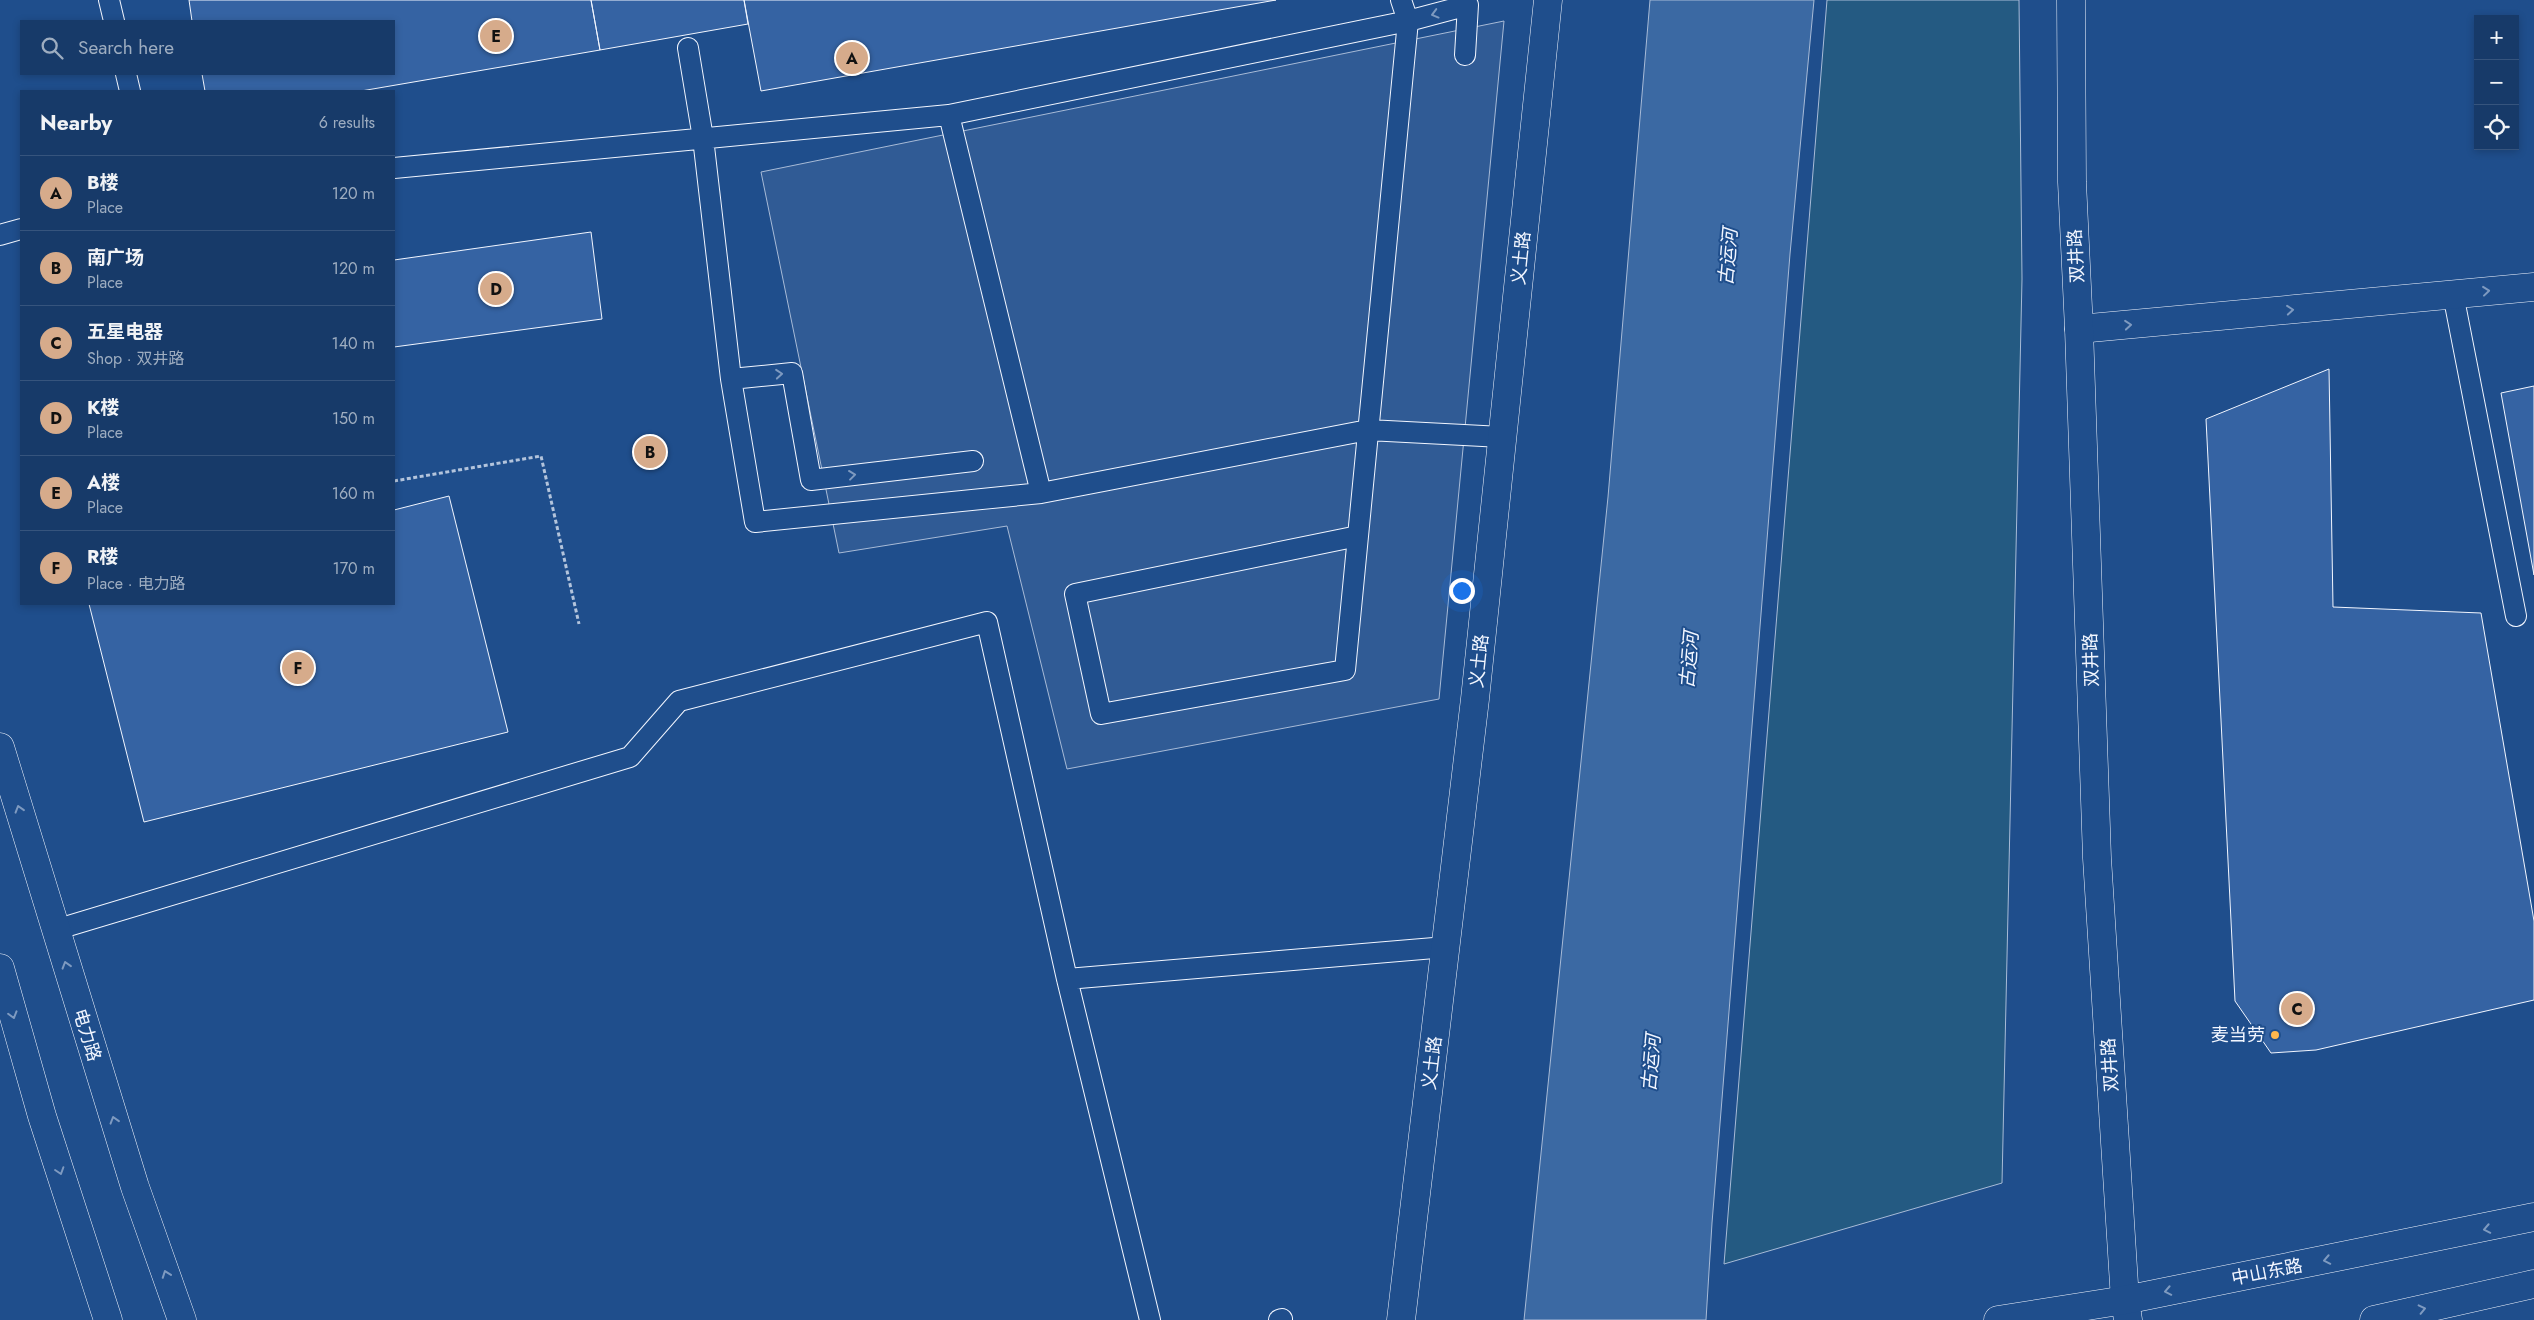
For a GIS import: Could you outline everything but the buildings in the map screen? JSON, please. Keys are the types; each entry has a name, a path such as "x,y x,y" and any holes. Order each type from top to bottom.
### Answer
{"street":[{"name":"义土路","path":"1401,1320 1475,699 1548,0"},
{"name":"双井路","path":"2071,0 2072,182 2080,329 2098,858 2126,1310"},
{"path":"2080,329 2534,287"},
{"name":"电力路","path":"0,748 134,1187 182,1320"},
{"path":"0,968 42,1116 108,1320"},
{"name":"中山东路","path":"1998,1320 2126,1310 2534,1218"},
{"path":"2374,1320 2534,1284"}],"lane":[{"path":"109,0 114,20"},
{"path":"1358,536 1075,594 1101,714 1345,670 1408,21 1401,0"},
{"path":"395,168 949,115 1408,21 1468,5 1465,55"},
{"path":"688,48 703,138 731,378 755,522 1041,493 1368,430 1502,437"},
{"path":"126,75 130,90"},
{"path":"949,115 1041,493"},
{"path":"0,235 20,229"},
{"path":"2453,294 2516,616"},
{"path":"731,378 792,373 811,480 973,461"},
{"path":"55,930 630,756 679,701 987,622 1067,979 1150,1320"},
{"path":"1067,979 1446,947"}],"path":[{"path":"395,481 541,456 579,624"}],"shaded area":[{"path":"1827,0 2019,0 2022,279 2002,1183 1724,1264"},
{"path":"1504,21 1439,699 1067,769 1007,526 839,553 761,172"}],"water":[{"name":"古运河","path":"1650,0 1814,0 1790,254 1712,1223 1706,1320 1524,1320 1608,497"}],"place":[{"name":"A楼","path":"496,36"},
{"name":"B楼","path":"852,58"},
{"name":"K楼","path":"496,289"},
{"name":"南广场","path":"650,452"},
{"name":"R楼","path":"298,668"},
{"name":"五星电器","path":"2297,1009"},
{"name":"麦当劳","path":"2275,1035"}]}
